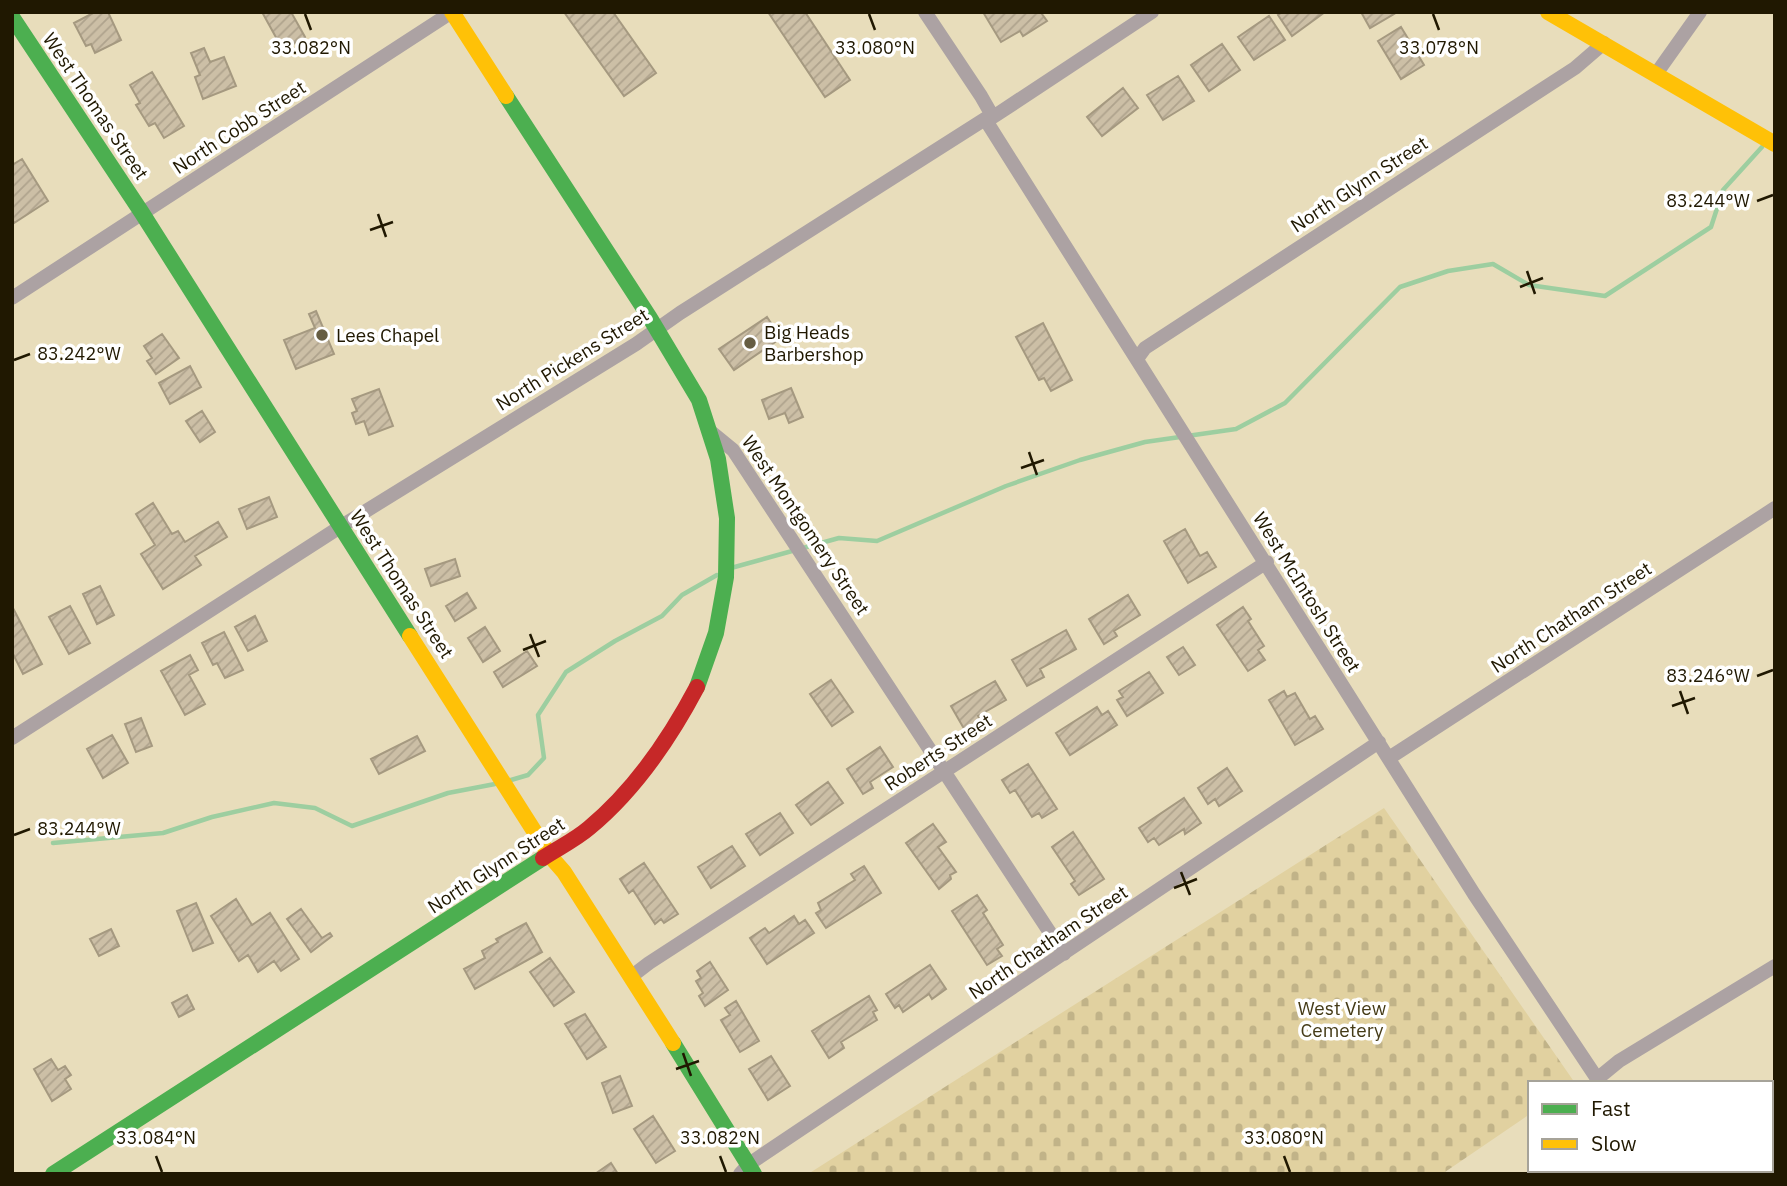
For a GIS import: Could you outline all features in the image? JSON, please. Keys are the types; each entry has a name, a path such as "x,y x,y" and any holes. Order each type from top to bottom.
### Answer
{"main road":[{"name":"West Montgomery Street","path":"452,12 658,329 698,398 710,432"},
{"path":"1548,12 1775,144"},
{"name":"West Thomas Street","path":"12,17 142,213 550,856 564,872 632,976 748,1171"},
{"name":"North Glynn Street","path":"53,1174 550,856 606,814 649,768 684,715 707,663 724,595 728,544 723,483 710,432"}],"street":[{"name":"North Cobb Street","path":"12,298 452,12"},
{"name":"West McIntosh Street","path":"925,12 981,96 989,118 1137,359 1474,894 1599,1081"},
{"name":"North Pickens Street","path":"12,738 1152,12"},
{"path":"1656,74 1700,12"},
{"name":"North Glynn Street","path":"1137,359 1145,348 1575,68 1604,43"},
{"name":"West Montgomery Street","path":"710,432 733,450 1064,954"},
{"name":"North Chatham Street","path":"1389,758 1775,508"},
{"name":"Roberts Street","path":"632,976 1266,562"},
{"name":"North Chatham Street","path":"748,1171 1379,742"},
{"path":"1599,1081 1619,1061 1775,966"}],"green space":[{"name":"West View Cemetery","path":"1384,808 1574,1081 1528,1081 1528,1115 1442,1174 808,1174"}],"building":[{"path":"95,12 108,12 121,40 95,53 91,44 86,46 74,23"},
{"path":"262,12 291,12 305,37 283,50"},
{"path":"564,12 613,12 656,73 624,96"},
{"path":"768,12 805,12 850,80 825,97"},
{"path":"983,12 1045,12 1042,14 1047,21 1023,36 1020,31 1001,42"},
{"path":"1282,12 1325,12 1292,36 1278,15"},
{"path":"1361,12 1392,12 1394,14 1370,28"},
{"path":"1269,16 1285,40 1254,60 1238,37"},
{"path":"1401,27 1424,65 1401,79 1378,41"},
{"path":"1222,44 1240,70 1209,91 1191,65"},
{"path":"204,48 210,62 224,57 236,86 203,99 195,77 200,75 191,53"},
{"path":"152,72 184,126 164,138 155,123 149,126 136,105 140,103 130,85"},
{"path":"1178,76 1194,101 1163,120 1147,95"},
{"path":"1123,88 1138,108 1102,136 1087,117"},
{"path":"22,159 48,201 14,223 12,165"},
{"path":"316,311 334,354 296,369 284,340 315,328 309,314"},
{"name":"Big Heads Barbershop","path":"767,317 781,338 734,370 719,349"},
{"path":"1043,323 1072,380 1051,391 1044,378 1039,380 1016,337"},
{"path":"162,334 179,358 156,374 147,361 152,358 144,346"},
{"path":"190,366 201,387 170,404 159,383"},
{"path":"791,388 803,417 789,423 785,413 769,419 762,400"},
{"path":"379,389 393,426 369,435 364,421 356,424 352,413 357,411 352,399"},
{"path":"202,411 215,432 200,442 186,421"},
{"path":"269,497 277,517 247,529 239,509"},
{"path":"153,503 172,534 178,531 185,542 218,522 227,537 195,556 201,565 163,589 141,554 155,545 136,514"},
{"path":"1185,529 1200,556 1207,552 1216,567 1188,583 1164,541"},
{"path":"455,559 460,576 431,586 425,569"},
{"path":"100,586 114,615 97,624 83,594"},
{"path":"467,593 476,608 455,621 446,606"},
{"path":"1128,595 1140,615 1114,631 1117,636 1104,644 1089,619"},
{"path":"70,606 90,643 69,654 49,617"},
{"path":"1243,607 1251,619 1248,621 1264,646 1258,650 1265,660 1248,671 1217,625"},
{"path":"14,610 42,664 23,674 12,652"},
{"path":"255,616 267,641 248,651 235,627"},
{"path":"485,627 500,651 483,662 468,638"},
{"path":"1066,630 1076,649 1040,669 1044,677 1027,686 1012,660"},
{"path":"224,632 243,670 225,678 217,663 213,665 202,643"},
{"path":"1183,647 1195,665 1179,675 1167,657"},
{"path":"527,651 537,666 503,687 494,672"},
{"path":"190,655 198,670 189,675 205,704 185,715 161,671"},
{"path":"1149,672 1163,693 1127,716 1117,700 1123,697 1119,691"},
{"path":"831,680 853,712 832,726 810,694"},
{"path":"995,681 1006,700 978,716 983,725 967,734 951,706"},
{"path":"1284,691 1287,697 1295,693 1310,719 1315,716 1323,729 1295,745 1269,700"},
{"path":"1097,707 1102,715 1108,711 1117,725 1070,755 1056,733"},
{"path":"141,718 152,746 136,752 125,724"},
{"path":"112,735 128,763 103,778 87,749"},
{"path":"417,736 425,751 379,774 371,759"},
{"path":"880,747 893,767 870,782 873,788 863,794 847,769"},
{"path":"1028,764 1057,809 1042,818 1039,813 1032,817 1015,790 1010,793 1002,780"},
{"path":"1227,768 1242,791 1219,806 1215,799 1208,804 1198,788"},
{"path":"828,782 843,803 811,825 796,805"},
{"path":"1184,798 1201,823 1185,834 1184,829 1159,845 1154,838 1148,842 1139,828"},
{"path":"780,813 793,833 760,855 746,834"},
{"path":"933,824 946,842 938,847 956,872 950,875 951,879 939,889 906,843"},
{"path":"1073,832 1104,879 1079,895 1071,884 1075,881 1052,847"},
{"path":"732,846 745,866 711,888 698,867"},
{"path":"644,863 678,914 664,923 661,919 655,924 633,890 629,893 620,879"},
{"path":"864,866 881,893 826,928 816,913 821,910 818,903 855,880 851,874"},
{"path":"977,895 987,910 983,913 1003,945 997,949 1002,956 987,965 952,911"},
{"path":"236,899 252,925 270,913 299,959 281,971 274,961 258,972 248,955 239,961 211,916"},
{"path":"196,903 213,943 193,951 177,911"},
{"path":"301,909 322,938 330,933 332,936 311,952 287,919"},
{"path":"794,916 799,924 805,920 814,933 767,964 750,938 765,928 769,933"},
{"path":"526,923 542,952 475,989 464,969 485,958 482,951 498,942 496,939"},
{"path":"111,929 119,946 99,956 90,939"},
{"path":"550,958 574,992 554,1006 530,972"},
{"path":"710,962 728,990 705,1006 699,996 703,993 696,981 701,978 697,971"},
{"path":"930,965 946,989 932,999 929,994 903,1012 899,1005 895,1008 886,994"},
{"path":"187,995 194,1009 179,1017 172,1003"},
{"path":"869,996 877,1010 873,1012 877,1020 841,1042 844,1048 829,1058 812,1031"},
{"path":"736,1001 759,1041 740,1052 721,1020 730,1015 725,1008"},
{"path":"585,1014 606,1047 587,1059 565,1024"},
{"path":"771,1056 790,1086 768,1100 749,1069"},
{"path":"51,1059 58,1070 65,1066 71,1075 65,1079 71,1089 52,1101 34,1069"},
{"path":"620,1076 632,1106 613,1113 602,1083"},
{"path":"653,1116 675,1151 656,1163 634,1129"},
{"path":"611,1163 618,1174 595,1174"}],"waterway":[{"path":"731,568 839,538 877,541 1006,486 1080,460 1145,442 1236,429 1285,403 1400,287 1448,271 1493,264 1529,285 1605,296 1711,227 1723,190 1762,147"},
{"path":"511,780 528,775 544,758 538,715 566,672 662,616 682,595 717,575"},
{"path":"53,843 163,833 212,817 274,803 315,808 352,826 448,793 495,784"}],"traffic: fast":[{"path":"12,17 142,213 410,636"},
{"path":"506,96 650,318 699,400 718,459 727,518 726,577 716,633 697,687"},
{"path":"53,1174 543,858"},
{"path":"673,1043 754,1174"}],"traffic: slow":[{"path":"452,12 506,96"},
{"path":"1548,12 1775,144"},
{"path":"410,636 673,1043"}],"traffic: jam":[{"path":"543,858 584,832 636,781 663,745 697,687"}],"place":[{"name":"Lees Chapel","path":"322,335"},
{"name":"Big Heads Barbershop","path":"750,343"}]}
